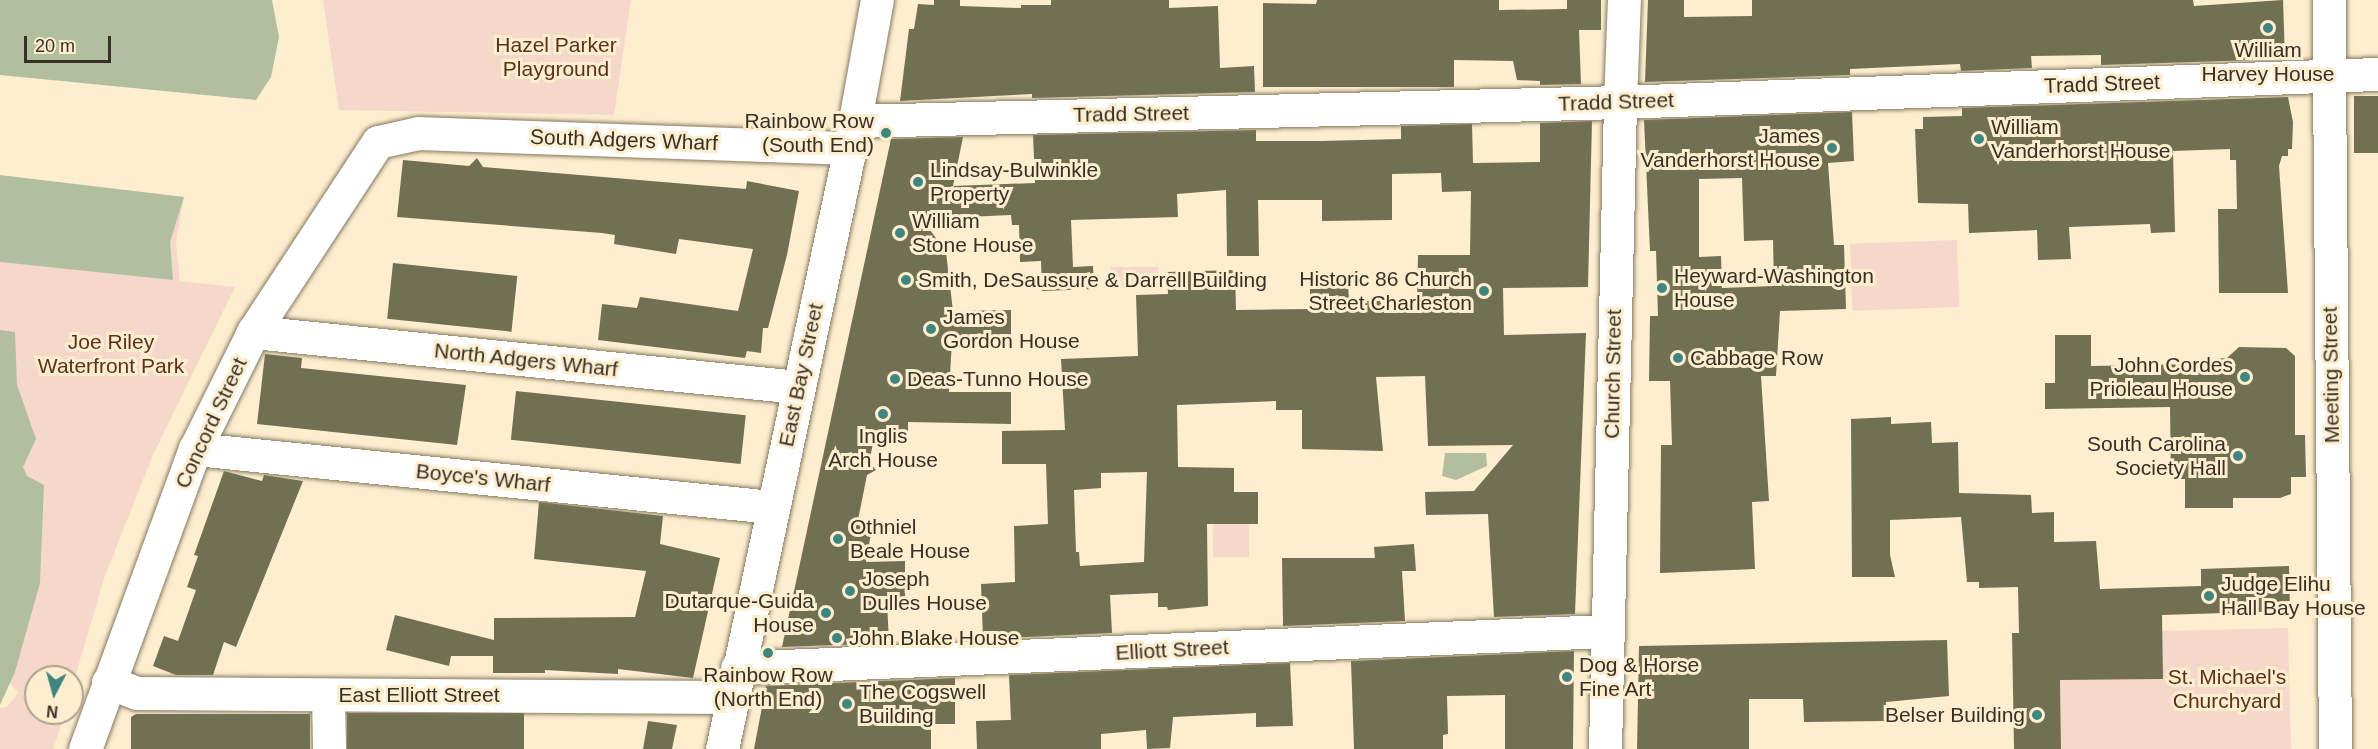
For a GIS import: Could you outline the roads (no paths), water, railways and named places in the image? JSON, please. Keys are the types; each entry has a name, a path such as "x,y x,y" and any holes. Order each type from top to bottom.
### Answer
{"street":[{"name":"East Bay Street","path":"722,749 734,682 852,135 877,0"},
{"name":"Church Street","path":"1605,749 1624,0"},
{"name":"Meeting Street","path":"2329,0 2334,749"},
{"name":"Tradd Street","path":"852,135 1620,102 2378,74"},
{"name":"South Adgers Wharf","path":"399,135 419,133 852,135"},
{"name":"Concord Street","path":"85,749 195,449 253,332 372,148 385,138 399,135"},
{"name":"North Adgers Wharf","path":"253,332 798,387"},
{"name":"Boyce's Wharf","path":"195,449 772,507"},
{"name":"Elliott Street","path":"734,682 1607,631"},
{"name":"East Elliott Street","path":"108,682 137,693 328,695 734,682"},
{"path":"328,695 329,749"}],"place":[{"name":"William Harvey House","path":"2268,28"},
{"name":"Rainbow Row (South End)","path":"886,133"},
{"name":"William Vanderhorst House","path":"1979,139"},
{"name":"James Vanderhorst House","path":"1832,148"},
{"name":"Lindsay-Bulwinkle Property","path":"918,182"},
{"name":"William Stone House","path":"900,233"},
{"name":"Smith, DeSaussure & Darrell Building","path":"906,280"},
{"name":"Heyward-Washington House","path":"1662,288"},
{"name":"Historic 86 Church Street Charleston","path":"1484,291"},
{"name":"James Gordon House","path":"931,329"},
{"name":"Cabbage Row","path":"1678,358"},
{"name":"John Cordes Prioleau House","path":"2245,377"},
{"name":"Deas-Tunno House","path":"895,379"},
{"name":"Inglis Arch House","path":"883,414"},
{"name":"South Carolina Society Hall","path":"2238,456"},
{"name":"Othniel Beale House","path":"838,539"},
{"name":"Joseph Dulles House","path":"850,591"},
{"name":"Judge Elihu Hall Bay House","path":"2209,596"},
{"name":"Dutarque-Guida House","path":"826,613"},
{"name":"John Blake House","path":"837,638"},
{"name":"Rainbow Row (North End)","path":"768,653"},
{"name":"Dog & Horse Fine Art","path":"1567,677"},
{"name":"The Cogswell Building","path":"847,704"},
{"name":"Belser Building","path":"2037,715"}],"park label":[{"name":"Hazel Parker Playground","path":"556,57"},
{"name":"Joe Riley Waterfront Park","path":"111,354"},
{"name":"St. Michael's Churchyard","path":"2227,689"}]}
